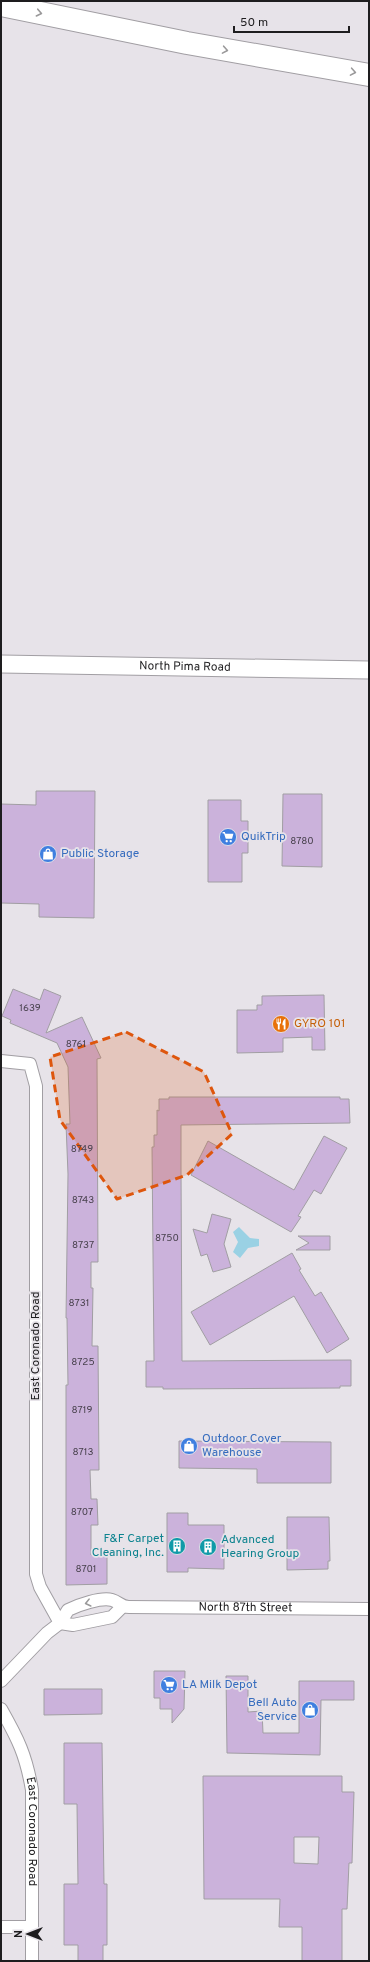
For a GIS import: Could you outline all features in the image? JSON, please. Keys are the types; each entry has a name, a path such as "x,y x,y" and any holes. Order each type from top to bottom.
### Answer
{"highway":[{"path":"1,5 187,43 369,75"}],"main road":[{"name":"North Pima Road","path":"1,664 369,670"}],"street":[{"name":"East Coronado Road","path":"1,1061 30,1064 36,1086 36,1574 40,1587 60,1623"},
{"name":"North 87th Street","path":"1,1680 47,1633 60,1623 68,1610 82,1604 111,1600 122,1607 369,1609"},
{"path":"60,1623 73,1625 112,1617 122,1607"},
{"name":"East Coronado Road","path":"1,1709 18,1738 27,1763 32,1790 32,1961"},
{"path":"1,1927 32,1927"}],"highlighted area":[{"path":"126,1032 204,1072 232,1134 187,1175 117,1199 60,1120 50,1057"}],"water":[{"path":"239,1227 250,1238 259,1239 259,1246 248,1248 240,1258 233,1252 238,1242 233,1232"}],"building":[{"name":"Public Storage","path":"36,791 95,791 94,918 39,917 39,904 1,903 1,804 36,805"},
{"name":"QuikTrip","path":"283,794 322,794 322,867 282,866"},
{"name":"QuikTrip","path":"208,800 241,800 241,821 248,821 248,853 242,853 242,882 208,882"},
{"path":"13,989 40,1000 44,989 61,996 46,1033 82,1017 101,1058 97,1059 98,1262 91,1262 91,1288 93,1288 92,1346 98,1346 99,1470 90,1470 91,1499 97,1499 98,1525 91,1525 91,1555 107,1554 107,1584 66,1585 66,1385 68,1385 66,1318 68,1174 66,1124 70,1124 68,1067 57,1043 10,1023 11,1020 2,1016"},
{"name":"GYRO 101","path":"324,995 325,1050 312,1050 312,1037 283,1038 283,1052 237,1053 237,1010 257,1010 257,1005 262,1005 262,996"},
{"path":"169,1097 340,1097 340,1099 349,1099 350,1123 181,1125 182,1361 351,1360 351,1386 340,1386 340,1388 163,1389 163,1387 146,1387 146,1361 154,1361 152,1147 154,1147 154,1135 157,1135 157,1110 159,1111 159,1099 169,1099"},
{"path":"324,1136 347,1148 321,1194 314,1190 298,1216 301,1217 291,1232 191,1175 208,1141 294,1190"},
{"path":"212,1214 231,1219 224,1244 231,1267 213,1272 207,1254 201,1256 193,1229 207,1233"},
{"path":"298,1236 330,1236 330,1250 296,1250 309,1243"},
{"path":"292,1253 301,1269 299,1270 315,1296 321,1292 349,1339 327,1353 294,1296 210,1345 191,1312"},
{"path":"179,1441 331,1442 331,1483 257,1483 257,1469 179,1468"},
{"path":"167,1513 188,1513 188,1525 224,1525 224,1569 188,1568 188,1572 167,1572"},
{"path":"287,1517 329,1517 330,1561 328,1561 328,1569 287,1570"},
{"name":"LA Milk Depot","path":"154,1671 185,1671 184,1709 172,1723 172,1709 160,1709 160,1698 154,1698"},
{"path":"226,1676 248,1676 248,1712 262,1711 263,1733 299,1733 299,1681 354,1681 354,1700 321,1700 320,1755 227,1753"},
{"path":"44,1689 102,1689 102,1714 44,1715"},
{"path":"64,1743 102,1743 104,1884 107,1884 107,1945 103,1945 103,1961 78,1961 78,1945 64,1945 64,1884 78,1884 77,1804 64,1804"},
{"path":"203,1776 342,1776 342,1792 354,1792 352,1863 349,1863 347,1909 342,1909 342,1961 302,1961 302,1927 279,1927 280,1899 204,1899","holes":["294,1837 319,1837 318,1864 294,1863"]}],"place":[{"name":"QuikTrip","path":"228,837"},
{"name":"Public Storage","path":"48,854"},
{"name":"GYRO 101","path":"281,1024"},
{"name":"Outdoor Cover Warehouse","path":"189,1446"},
{"name":"F&F Carpet Cleaning, Inc.","path":"177,1546"},
{"name":"Advanced Hearing Group","path":"208,1547"},
{"name":"LA Milk Depot","path":"169,1685"},
{"name":"Bell Auto Service","path":"310,1710"}]}
